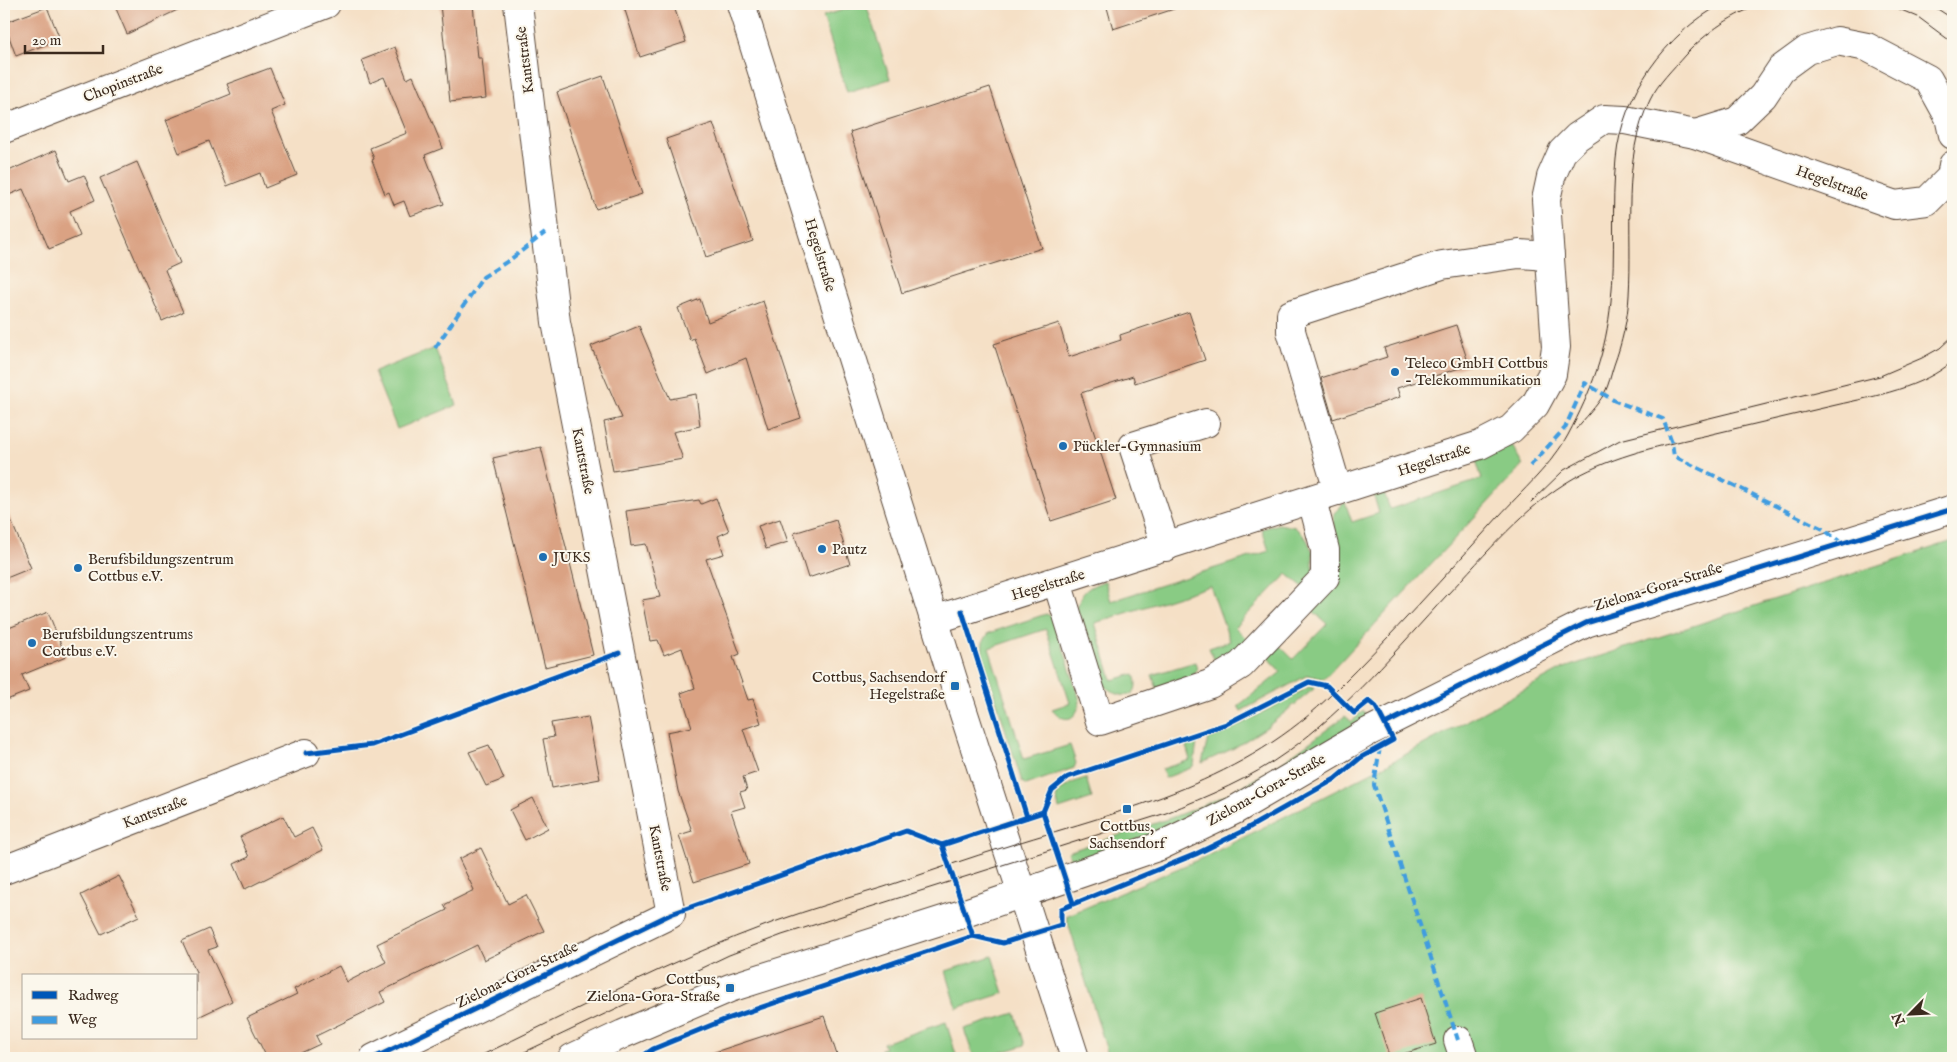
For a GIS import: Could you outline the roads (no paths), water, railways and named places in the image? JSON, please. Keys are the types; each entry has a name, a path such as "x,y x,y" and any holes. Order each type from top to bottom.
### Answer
{"street":[{"name":"Chopinstraße","path":"4,129 326,4"},
{"name":"Kantstraße","path":"518,4 556,322 671,914"},
{"name":"Hegelstraße","path":"741,4 934,620 1075,1058"},
{"name":"Hegelstraße","path":"1696,134 1737,121 1763,96 1781,69 1807,50 1837,41 1867,47 1928,79 1949,117 1953,135"},
{"name":"Hegelstraße","path":"934,620 1480,445 1511,429 1535,404 1552,374 1556,347 1546,200 1551,177 1562,152 1577,137 1604,119 1625,120 1696,134 1895,205 1926,201 1951,177 1953,165"},
{"path":"1338,491 1291,331 1290,314 1442,265 1519,254 1550,256"},
{"path":"1166,547 1133,446 1206,423"},
{"path":"1057,582 1100,721 1210,684 1241,664 1325,577 1326,550 1312,500"},
{"name":"Zielona-Gora-Straße","path":"572,1058 648,1022 730,988 1022,894 1160,846 1235,810 1368,732 1586,623 1953,509"},
{"name":"Kantstraße","path":"4,870 306,753"},
{"name":"Zielona-Gora-Straße","path":"374,1058 671,914"}],"tram line":[{"path":"476,1058 660,969 774,922 1099,818 1183,789 1262,749 1300,723 1335,691 1418,605 1562,446 1591,386 1606,337 1611,301 1616,159 1620,135 1627,112 1637,90 1665,49 1682,32 1722,4"},
{"path":"1576,429 1606,391 1620,348 1629,295 1630,196 1635,146 1650,100 1666,76 1702,39 1731,18 1764,4"},
{"path":"1887,4 1918,17 1953,43"},
{"path":"1930,4 1953,19"},
{"path":"1531,502 1564,470 1620,440 1880,376 1922,358 1940,348 1953,336"},
{"path":"512,1058 729,955 782,935 1166,813 1228,786 1273,762 1331,717 1371,678 1476,563 1507,532 1539,502 1574,478 1606,463 1657,447 1897,390 1927,378 1953,361"}],"place":[{"name":"Teleco GmbH Cottbus - Telekommunikation","path":"1395,372"},
{"name":"Pückler-Gymnasium","path":"1063,446"},
{"name":"Pautz","path":"822,549"},
{"name":"JUKS","path":"543,557"},
{"name":"Berufsbildungszentrum Cottbus e.V.","path":"78,568"},
{"name":"Berufsbildungszentrums Cottbus e.V.","path":"32,643"},
{"name":"Cottbus, Sachsendorf Hegelstraße","path":"955,686"},
{"name":"Cottbus, Sachsendorf","path":"1127,809"},
{"name":"Cottbus, Zielona-Gora-Straße","path":"730,988"}]}
